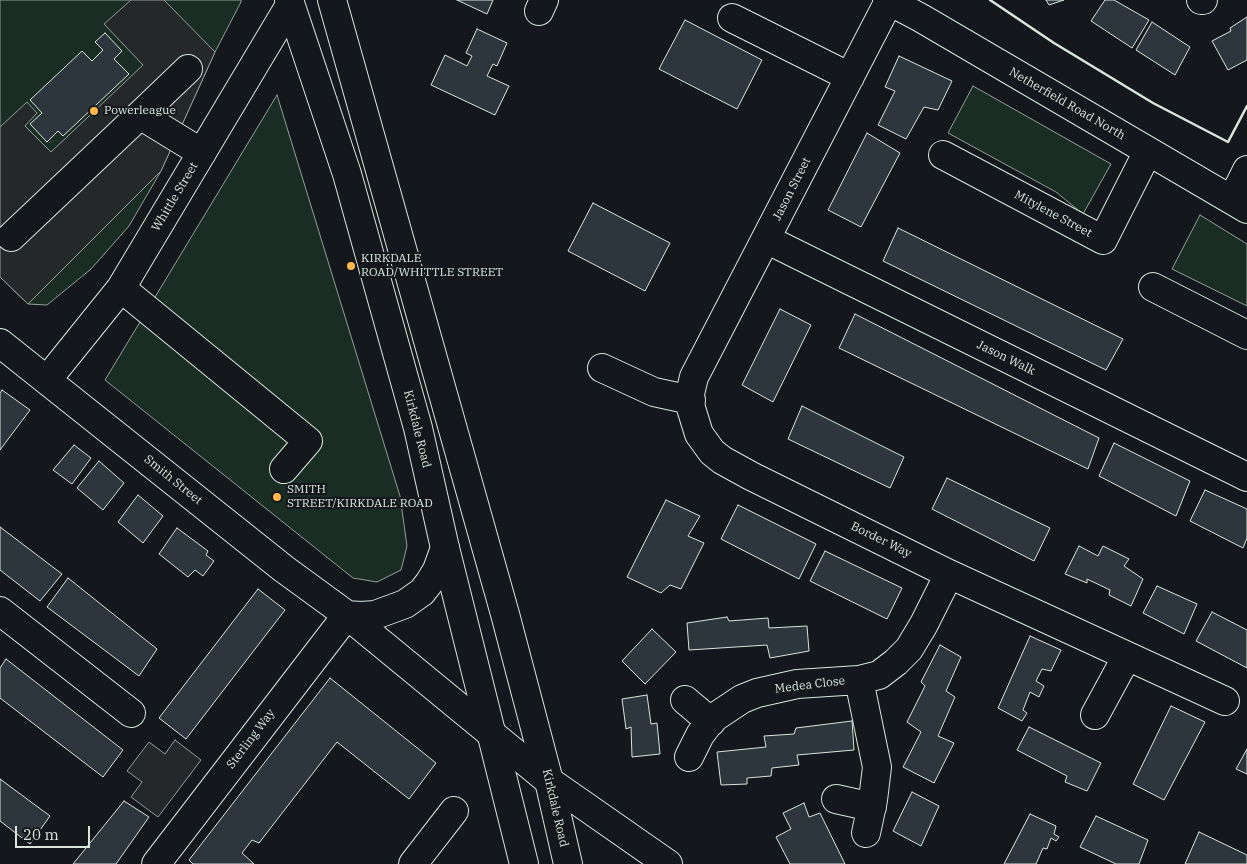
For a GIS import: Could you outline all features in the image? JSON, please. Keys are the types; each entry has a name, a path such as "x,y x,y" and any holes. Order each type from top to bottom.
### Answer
{"main road":[{"name":"Kirkdale Road","path":"332,0 503,605 549,780 568,864"},
{"name":"Netherfield Road North","path":"888,1 925,9 1148,152 1240,205"},
{"name":"Jason Street","path":"692,388 766,238 888,1"},
{"name":"Kirkdale Road","path":"289,2 347,174 418,428 445,548 524,864"},
{"name":"Whittle Street","path":"47,380 121,288 289,2"},
{"path":"732,18 850,77"},
{"path":"12,237 188,69"},
{"path":"140,115 202,153"},
{"name":"Mitylene Street","path":"943,155 1103,240 1148,152"},
{"path":"1240,205 1247,170"},
{"name":"Jason Walk","path":"766,238 1247,477"},
{"path":"1153,287 1247,335"},
{"path":"121,288 308,441 284,469"},
{"name":"Smith Street","path":"0,343 284,569 347,615 549,780 668,864"},
{"path":"602,368 654,392 692,388"},
{"name":"Border Way","path":"692,388 691,408 699,434 712,452 722,460 950,574 1225,701"},
{"path":"347,615 375,615 390,611 422,592 442,559 445,548"},
{"name":"Medea Close","path":"689,757 700,735 711,722 742,699 757,693 798,684 859,680 879,675 909,649 950,574"},
{"path":"0,611 131,713"},
{"name":"Sterling Way","path":"156,864 347,615"},
{"path":"1095,715 1127,656"},
{"name":"Medea Close","path":"836,799 869,820 877,767 859,680"},
{"path":"685,700 711,722"},
{"path":"413,864 454,811"}],"green space":[{"name":"Powerleague","path":"0,0 241,0 215,52 161,171 129,226 91,269 47,305 28,304 0,277"},
{"path":"973,86 1111,164 1083,214 1056,192 948,133"},
{"path":"277,95 400,496 407,546 401,570 377,582 353,578 105,380"},
{"path":"1200,215 1247,244 1247,306 1172,269"}],"shaded area":[{"name":"Powerleague","path":"131,0 164,0 215,52 161,171 28,304 0,277 0,127 27,102 37,113 25,126 51,152 143,65 104,24"},
{"path":"175,740 201,760 158,817 131,797 142,782 127,771 149,742 165,754"}],"building":[{"path":"457,0 493,0 487,14"},
{"path":"1046,0 1064,0 1049,5"},
{"path":"1105,0 1114,0 1149,20 1132,48 1091,21"},
{"path":"1247,17 1247,60 1228,70 1212,41 1231,31 1230,28"},
{"path":"685,20 762,60 737,109 659,69"},
{"path":"1152,22 1190,47 1175,75 1136,50"},
{"path":"477,29 507,43 497,66 493,64 487,76 509,86 495,115 431,85 445,55 467,66 472,56 466,53"},
{"path":"105,33 122,51 114,59 129,74 63,136 58,131 47,142 30,124 42,113 30,100 82,51 92,61 103,50 95,42"},
{"path":"899,56 952,81 938,110 924,107 906,139 878,125 895,91 885,87"},
{"path":"867,133 900,153 861,227 828,210"},
{"path":"593,203 670,243 645,291 568,251"},
{"path":"898,228 1123,339 1106,370 883,261"},
{"path":"780,309 811,325 773,402 742,385"},
{"path":"855,314 1099,438 1088,469 839,348"},
{"path":"2,390 30,410 0,450 0,393"},
{"path":"802,406 904,457 890,488 788,439"},
{"path":"1114,443 1190,481 1176,516 1099,476"},
{"path":"74,445 91,458 72,484 53,470"},
{"path":"99,461 124,483 103,510 77,488"},
{"path":"947,478 1050,528 1034,561 932,509"},
{"path":"1205,490 1247,509 1247,538 1243,548 1190,521"},
{"path":"138,495 163,516 143,543 118,522"},
{"path":"666,500 700,516 688,536 704,543 681,589 670,585 661,593 627,577"},
{"path":"738,505 816,544 799,579 721,539"},
{"path":"0,527 62,574 40,601 0,570"},
{"path":"177,528 208,551 206,555 214,561 203,576 195,570 188,577 159,554"},
{"path":"1079,546 1098,556 1103,546 1129,559 1124,566 1143,579 1131,606 1109,595 1110,590 1087,579 1087,583 1065,574"},
{"path":"825,551 902,588 887,619 810,581"},
{"path":"68,578 157,649 139,676 47,607"},
{"path":"1157,586 1197,604 1184,634 1143,613"},
{"path":"258,589 285,610 186,739 159,718"},
{"path":"1212,612 1247,630 1247,668 1196,641"},
{"path":"727,617 729,621 768,618 769,628 807,626 809,651 770,658 767,645 689,650 687,623"},
{"path":"652,629 676,652 645,684 622,661"},
{"path":"1030,636 1061,650 1051,671 1042,669 1036,681 1044,686 1039,697 1030,692 1023,710 1027,713 1022,721 998,708"},
{"path":"940,645 961,657 946,691 955,697 938,736 954,743 934,783 903,767 921,732 907,722 925,686 921,682"},
{"path":"6,659 123,750 103,777 0,698 0,668"},
{"path":"330,678 436,763 409,799 337,742 259,843 252,840 242,853 254,864 193,864 189,860"},
{"path":"647,695 651,724 657,723 660,754 632,757 631,727 626,729 622,699"},
{"path":"1171,706 1205,722 1164,800 1133,784"},
{"path":"852,721 854,750 797,755 799,765 772,768 771,776 747,778 747,784 721,785 717,752 766,747 764,736 794,734 796,728"},
{"path":"1029,727 1101,763 1087,791 1065,782 1067,776 1017,750"},
{"path":"1247,749 1247,774 1236,769"},
{"path":"0,779 50,816 30,844 0,821"},
{"path":"912,792 939,806 921,846 893,831"},
{"path":"124,801 149,817 116,864 73,864"},
{"path":"804,803 809,817 820,813 845,864 790,864 776,837 791,829 783,813"},
{"path":"1030,814 1056,826 1054,834 1059,837 1056,841 1051,838 1047,849 1043,848 1036,864 1004,864"},
{"path":"1096,816 1148,840 1139,864 1116,864 1080,847"},
{"path":"1199,832 1247,855 1247,864 1185,864"}],"wall":[{"path":"990,0 1054,43 1153,103 1228,142 1247,106"}],"place":[{"name":"Powerleague","path":"94,111"},
{"name":"KIRKDALE ROAD/WHITTLE STREET","path":"351,266"},
{"name":"SMITH STREET/KIRKDALE ROAD","path":"277,497"}]}
